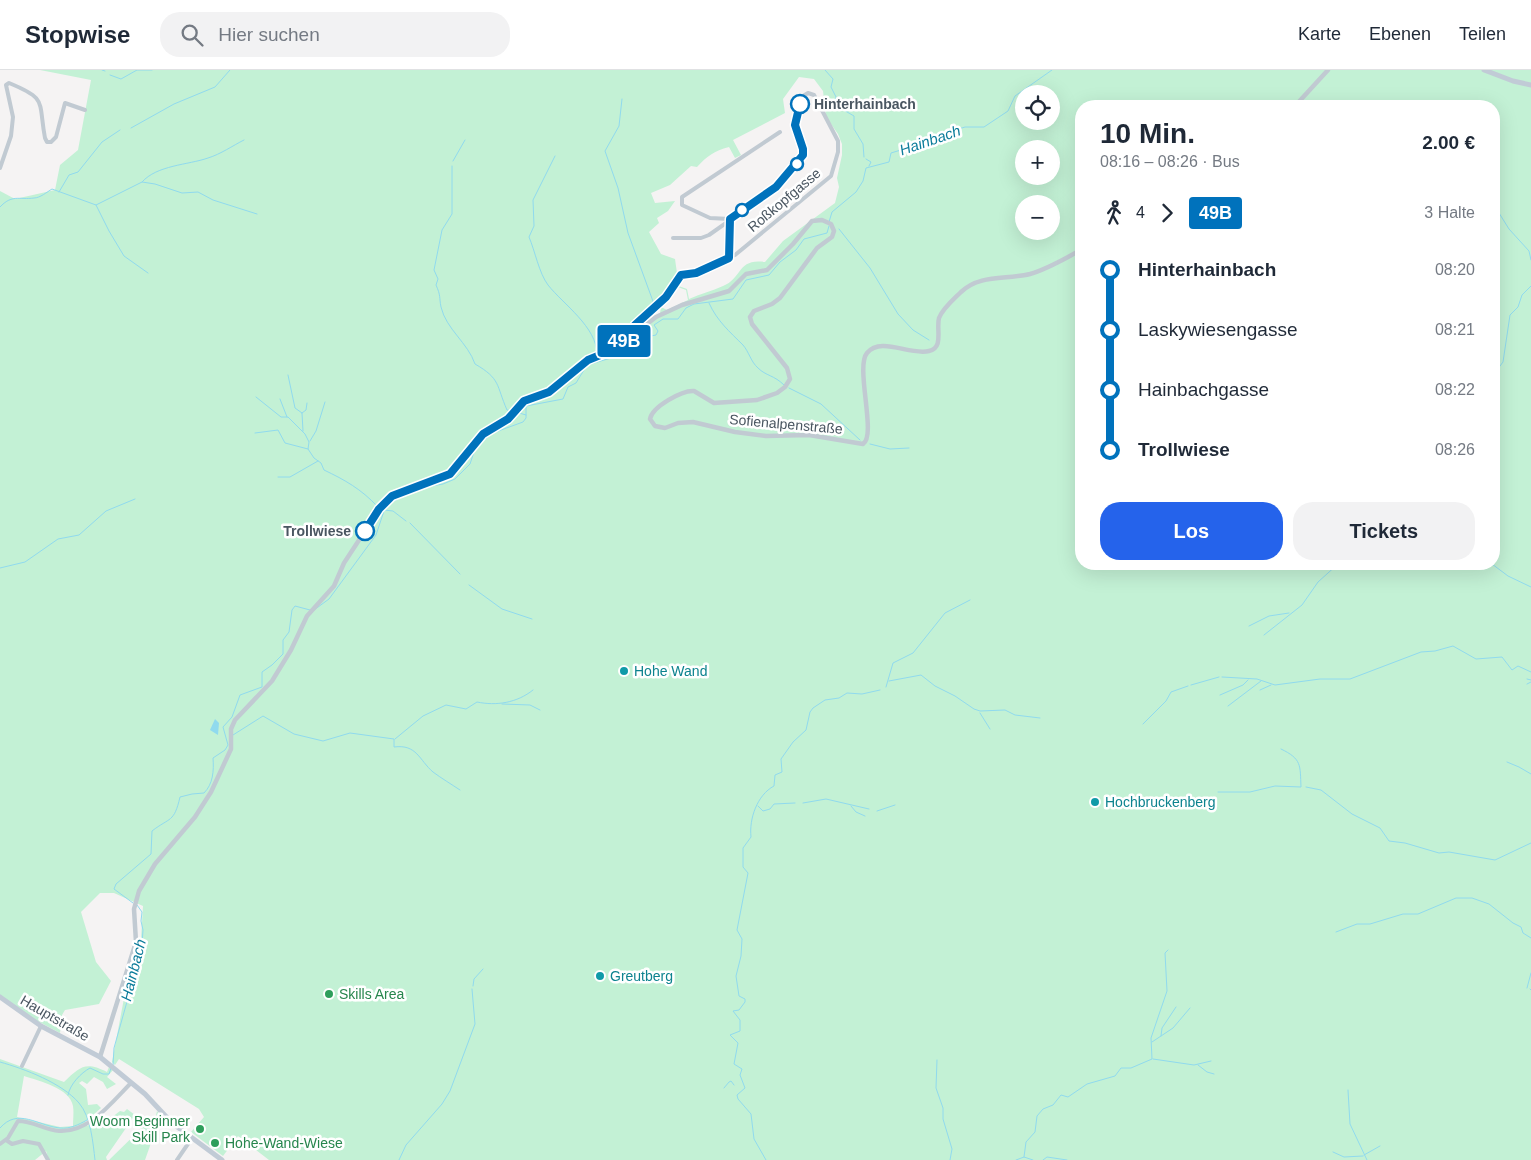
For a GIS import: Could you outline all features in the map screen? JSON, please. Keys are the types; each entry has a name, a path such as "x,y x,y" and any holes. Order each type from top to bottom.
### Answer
{"main road":[{"path":"1484,70 1513,81 1531,85"},
{"name":"Hauptstraße","path":"0,998 41,1026 100,1057 149,1097 170,1120 222,1160"}],"street":[{"path":"1300,100 1328,70"},
{"path":"0,168 9,144 13,117 6,85 9,83 34,93 40,102 45,138 48,142 51,142 56,137 65,103 85,110"},
{"name":"Roßkopfgasse","path":"628,338 635,325 670,292 681,275 696,273 729,258 798,204 832,174 838,152 836,135 819,108 814,94 806,94 802,98 795,125 803,149 802,156 776,187 730,219"},
{"path":"730,219 710,218 685,208 682,205 681,198 780,132"},
{"path":"674,238 703,238 730,219"},
{"path":"729,258 730,219"},
{"name":"Sofienalpenstraße","path":"100,1057 136,942 135,902 151,870 195,816 210,792 230,752 235,720 250,702 264,690 279,670 311,611 334,586 346,559 379,509 389,498 405,490 450,474 483,434 516,411 524,401 549,392 585,362 612,352 628,338 664,313 729,291 746,274 767,270 794,244 809,222 817,220 829,223 834,231 832,237 818,248 780,298 750,316 752,324 787,368 790,376 788,384 777,393 757,400 733,400 717,403 708,401 694,391 684,392 653,412 650,419 653,425 665,428 678,423 693,422 726,430 766,436 809,435 863,444 868,436 866,389 862,368 864,357 869,350 880,346 920,352 932,350 938,344 940,316 966,288 983,280 1020,276 1041,271 1075,253"},
{"path":"22,1066 41,1026"},
{"path":"0,1144 6,1140 15,1122 41,1124 58,1131 84,1126 131,1083"},
{"path":"177,1160 192,1138"},
{"path":"6,1140 12,1144 23,1141 39,1144 48,1160"}],"green space":[{"path":"40,70 1531,70 1531,1160 269,1160 238,1136 223,1156 191,1132 204,1117 199,1109 119,1059 115,1065 112,1062 125,993 141,940 143,906 114,893 100,893 81,912 96,962 111,981 99,1004 65,1010 62,1015 60,1033 28,1016 0,995 0,191 15,199 55,190 60,165 78,150 91,80","holes":["799,77 814,79 823,91 826,117 838,134 842,144 842,155 837,178 839,187 835,203 783,241 765,262 749,263 729,283 689,299 687,289 673,284 677,273 675,259 661,254 649,232 659,223 657,218 668,211 675,201 655,203 651,193 670,185 691,166 697,167 719,150 729,147 735,158 741,155 733,140 785,113 783,99","675,286 686,290 688,300 667,310 661,307 660,313 641,326 639,324 662,303","622,339 606,358 601,359 596,354"]},
{"path":"0,1059 64,1082 83,1067 93,1067 107,1072 109,1067 113,1070 107,1077 116,1084 107,1089 103,1082 94,1077 87,1084 82,1081 79,1083 86,1089 88,1105 97,1104 101,1108 85,1122 87,1126 92,1123 99,1127 120,1111 124,1112 127,1109 135,1115 106,1157 107,1160 49,1160 46,1151 35,1160 0,1160","holes":["24,1076 53,1086 66,1094 73,1106 73,1126 60,1127 17,1117"]},
{"path":"157,1111 163,1119 157,1126 145,1160 109,1160 151,1119 155,1120"}],"water":[{"path":"215,719 219,723 218,735 210,730"}],"waterway":[{"path":"110,75 121,79 137,70 152,70"},
{"path":"131,128 174,104 215,87 230,70"},
{"path":"825,70 833,79 831,87 836,97 835,105 854,116 854,129 863,144 864,157"},
{"name":"Hainbach","path":"829,222 832,212 856,192 863,181 866,168 889,162 891,153 930,141 934,137 965,127 984,127 1008,111 1015,96 1052,70"},
{"path":"622,99 619,126 605,151 618,188 628,233 654,304"},
{"path":"59,192 69,175 78,172 102,142 120,130"},
{"path":"142,182 156,172 213,156 244,140"},
{"path":"453,161 465,140"},
{"path":"555,156 533,200 534,226 529,237 545,280 585,325 596,344 597,354"},
{"path":"866,159 871,162 869,166"},
{"path":"452,166 452,214 442,230 434,270 438,279 436,285 441,307 447,322 472,356 475,364 494,379 507,410 512,411"},
{"path":"0,207 8,200 36,198 52,189 96,205 142,182 155,184 182,193 198,192 213,200 257,214"},
{"path":"96,205 124,256 148,273"},
{"path":"1500,215 1509,229 1529,251 1531,260"},
{"name":"Hainbach","path":"314,610 329,599 376,535 386,505 420,488 443,484 455,479 470,464 474,452 490,434 523,422 526,418 526,406 563,399 568,387 576,383 587,365 611,358 630,340 656,335 658,331 654,325 663,319 678,319 686,308 694,304 733,299 746,280 769,275 780,262 796,250 804,239 827,233 829,226"},
{"path":"839,229 870,268 898,314 913,330 929,340"},
{"path":"1500,366 1503,362 1510,315 1518,307 1522,295 1531,286"},
{"path":"709,303 720,321 743,345 756,366 784,385"},
{"path":"288,375 295,408 302,413 303,431"},
{"path":"789,388 821,404 860,440"},
{"path":"256,397 281,417 288,417 305,434 309,442 308,449 314,458 321,463 324,470 352,485 377,506"},
{"path":"280,399 287,417"},
{"path":"310,441 316,431 325,402"},
{"path":"302,413 306,410 307,403"},
{"path":"516,412 526,415"},
{"path":"255,433 278,430 285,443 308,449"},
{"path":"870,444 890,449 909,448"},
{"path":"278,477 290,477 318,461"},
{"path":"0,568 25,562 58,539 79,535 106,511 135,499"},
{"path":"384,510 393,511 406,521"},
{"path":"410,523 460,574"},
{"path":"1264,635 1302,605 1318,582 1331,570"},
{"path":"1500,570 1531,587"},
{"path":"469,585 502,609 532,619"},
{"path":"886,687 893,663 913,653 945,613 970,600"},
{"name":"Hainbach","path":"133,903 114,889 116,884 151,854 152,831 170,819 176,811 180,797 204,793 207,789 212,777 213,758 225,750 228,745 223,727 232,717 240,695 262,687 262,672 283,654 283,640 289,632 292,610 295,606 310,610"},
{"path":"1249,626 1269,616 1289,613"},
{"path":"1222,677 1257,679 1275,685 1320,679 1350,679 1421,652 1435,651 1453,646 1476,659 1502,657 1512,670 1518,666 1531,672"},
{"path":"889,681 921,675 935,686 955,696 974,709 980,711 1005,710 1015,715 1040,718"},
{"path":"1191,685 1219,677"},
{"path":"1527,679 1531,680"},
{"path":"1220,695 1243,685 1248,680"},
{"path":"1228,706 1261,681"},
{"path":"1527,684 1531,682"},
{"path":"1260,690 1271,685"},
{"path":"1143,724 1166,701 1171,692 1188,686"},
{"path":"395,739 423,716 446,705 466,709 477,702 492,704 513,701 533,690"},
{"path":"766,1160 754,1139 751,1114 738,1099 737,1095 745,1088 740,1075 742,1069 734,1064 738,1043 730,1035 740,1031 740,1020 733,1011 739,1010 745,1002 745,999 739,996 736,976 741,956 742,939 737,930 748,873 743,867 743,848 751,837 751,823 755,808 763,795 774,786 775,775 782,772 781,759 793,742 806,730 810,712 813,708 825,700 839,698 847,693 862,694 880,690"},
{"path":"502,704 530,705 540,710"},
{"path":"980,713 990,729"},
{"path":"233,735 263,716 294,734 323,741 350,733 394,739 394,747 413,750 433,772 460,790"},
{"path":"1218,792 1250,792 1275,786 1301,787 1300,768 1296,760 1281,749"},
{"path":"1507,762 1531,774"},
{"path":"1306,787 1321,790 1352,814 1380,828 1389,841 1405,843 1439,853 1449,852 1495,860 1531,843"},
{"path":"803,803 826,799 869,809"},
{"path":"758,806 763,811 770,809 774,804 795,803"},
{"path":"877,811 895,805"},
{"path":"851,806 856,812 865,816"},
{"path":"1336,932 1357,924 1370,924 1403,914 1418,914 1456,898 1472,898 1489,904 1521,927 1523,933 1531,938"},
{"name":"Hainbach","path":"113,1065 114,1048 130,991 129,982 135,973 134,964 142,944 142,912 137,905"},
{"path":"1024,1157 1026,1142 1035,1132 1037,1116 1043,1109 1053,1105 1061,1095 1068,1097 1087,1084 1115,1076 1121,1068 1131,1068 1152,1059 1151,1038 1167,991 1165,953 1168,950"},
{"path":"473,986 474,979 483,969"},
{"path":"1527,988 1531,973"},
{"path":"399,1160 406,1145 442,1104 450,1091 475,1024 472,989"},
{"path":"1161,1036 1162,1028 1176,1007"},
{"path":"1152,1042 1173,1028 1190,1008"},
{"path":"1153,1059 1194,1065 1211,1061"},
{"path":"937,1060 936,1088 943,1108 943,1119 952,1149 950,1160"},
{"name":"Hainbach","path":"0,1062 32,1073 53,1083 79,1103 89,1123 95,1160"},
{"path":"1198,1065 1207,1072 1214,1074"},
{"name":"Hainbach","path":"68,1095 73,1083 90,1068 103,1074 109,1074 111,1068"},
{"path":"724,1088 731,1081 734,1085"},
{"path":"1348,1090 1350,1124 1367,1160"},
{"path":"0,1128 7,1122 21,1118 52,1127 64,1128 87,1120"},
{"path":"1364,1155 1380,1146"},
{"path":"1333,1152 1344,1157 1363,1156"},
{"path":"1016,1160 1024,1157 1033,1160"},
{"path":"1043,1160 1047,1157 1067,1160"}],"bus line":[{"name":"49B","path":"365,531 379,509 389,498 405,490 450,474 483,434 508,419 524,401 545,395 564,382 588,360 615,349 628,338 629,332 635,325 666,297 681,275 696,273 729,258 731,241 730,219 776,187 803,155 804,152 795,125 800,104"}],"place":[{"name":"Hinterhainbach","path":"800,104"},
{"name":"Trollwiese","path":"365,531"},
{"name":"Hohe Wand","path":"624,671"},
{"name":"Hochbruckenberg","path":"1095,802"},
{"name":"Greutberg","path":"600,976"},
{"name":"Skills Area","path":"329,994"},
{"name":"Woom Beginner Skill Park","path":"200,1129"},
{"name":"Hohe-Wand-Wiese","path":"215,1143"}]}
